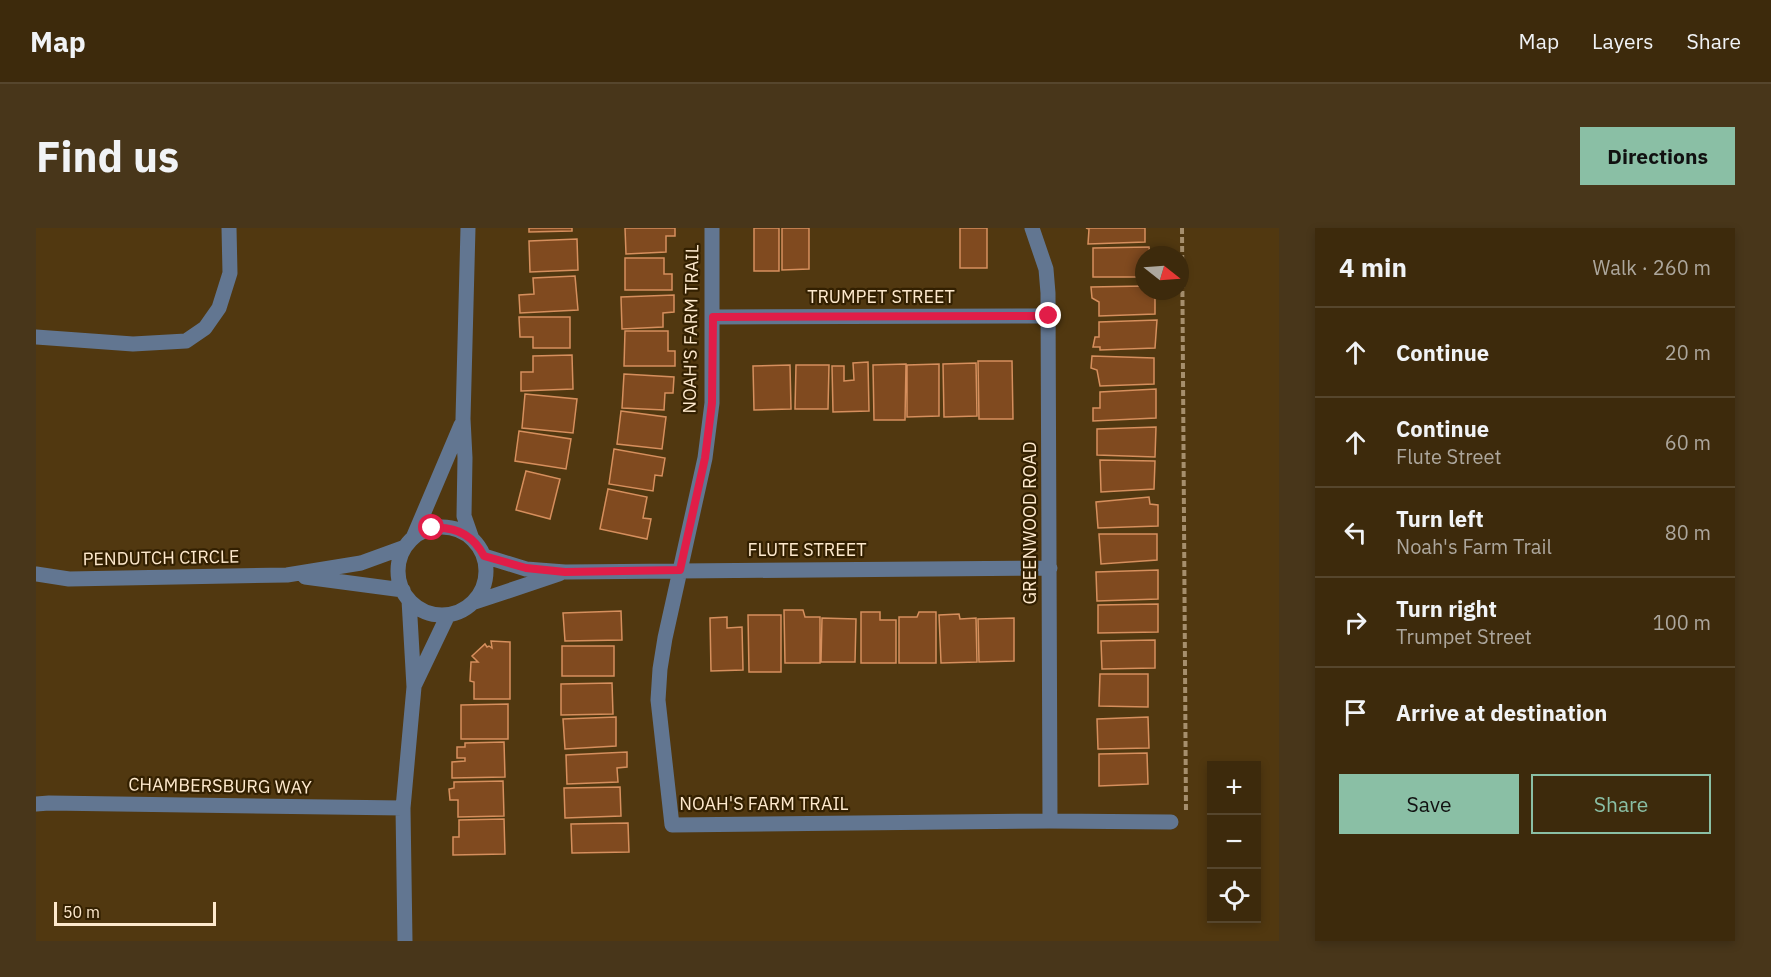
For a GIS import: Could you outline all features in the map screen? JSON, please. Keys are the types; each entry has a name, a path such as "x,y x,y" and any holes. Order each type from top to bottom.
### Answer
{"street":[{"path":"36,338 133,344 186,341 205,328 219,308 230,273 229,228"},
{"path":"406,595 427,613 448,615 465,609 484,586 486,566 484,556 472,539 464,516 463,420 468,228"},
{"name":"NOAH'S FARM TRAIL","path":"712,228 712,403 705,458 661,658 658,700 672,825 1171,822"},
{"name":"GREENWOOD ROAD","path":"1032,228 1046,269 1049,316 1050,821"},
{"name":"TRUMPET STREET","path":"713,317 1049,316"},
{"path":"405,941 403,808 414,687 406,595 399,579 398,568 463,420"},
{"path":"409,543 422,532 443,527 464,533 472,539"},
{"name":"PENDUTCH CIRCLE","path":"36,574 69,579 287,575 361,563 409,543"},
{"name":"FLUTE STREET","path":"484,556 526,568 565,572 1050,568"},
{"name":"FLUTE STREET","path":"472,603 565,572"},
{"name":"PENDUTCH CIRCLE","path":"287,575 406,595"},
{"path":"414,687 448,615"},
{"name":"CHAMBERSBURG WAY","path":"36,804 403,808"}],"path":[{"path":"1171,822 1186,822 1182,228"}],"building":[{"path":"529,228 572,228 572,231 529,232"},
{"path":"625,228 675,228 675,236 666,236 666,252 626,254"},
{"path":"754,228 779,228 779,271 754,271"},
{"path":"782,228 809,228 809,269 782,270"},
{"path":"960,228 987,228 987,268 960,268"},
{"path":"1086,228 1145,228 1145,242 1088,244 1089,229"},
{"path":"577,239 578,270 530,272 529,241"},
{"path":"1135,247 1135,277 1093,277 1093,248"},
{"path":"625,258 664,258 664,274 672,274 672,290 625,290"},
{"path":"575,276 578,310 520,313 519,295 534,294 533,278"},
{"path":"1135,286 1135,300 1155,300 1155,314 1099,316 1099,302 1092,298 1091,287"},
{"path":"674,295 674,312 663,313 663,327 622,329 621,297"},
{"path":"519,317 570,317 570,348 533,348 533,337 520,337"},
{"path":"1157,320 1155,348 1100,350 1100,347 1093,347 1095,337 1099,337 1099,322"},
{"path":"625,331 668,331 668,351 675,351 675,366 624,366"},
{"path":"572,355 573,389 521,391 521,372 533,372 533,356"},
{"path":"1092,356 1154,358 1154,384 1100,386 1097,370 1091,368"},
{"path":"978,361 1012,361 1013,419 979,419"},
{"path":"868,362 869,411 833,412 832,366 844,366 844,381 854,380 853,363"},
{"path":"976,363 977,416 944,417 943,364"},
{"path":"906,364 905,420 874,420 873,365"},
{"path":"939,364 939,416 907,417 907,365"},
{"path":"790,365 791,409 754,410 753,366"},
{"path":"796,365 829,365 828,409 795,409"},
{"path":"624,374 674,377 673,393 665,393 664,410 622,408"},
{"path":"1156,389 1156,418 1093,421 1093,408 1100,408 1100,392"},
{"path":"525,394 577,399 573,433 522,428"},
{"path":"621,411 666,417 662,449 617,444"},
{"path":"1156,427 1155,457 1097,455 1097,429"},
{"path":"519,431 571,439 566,469 515,461"},
{"path":"614,449 665,458 662,476 655,475 653,491 609,484"},
{"path":"1100,460 1155,461 1154,489 1101,492"},
{"path":"526,471 560,479 550,519 516,510"},
{"path":"608,489 647,497 643,518 651,519 647,539 600,529"},
{"path":"1149,497 1150,504 1158,505 1158,526 1098,528 1096,502"},
{"path":"1099,534 1157,534 1157,560 1101,564"},
{"path":"1158,570 1158,599 1097,601 1096,572"},
{"path":"1158,604 1158,632 1098,633 1098,605"},
{"path":"784,610 803,610 805,617 820,617 820,663 785,663"},
{"path":"621,611 622,640 565,641 563,613"},
{"path":"861,612 880,612 880,620 896,620 896,663 861,663"},
{"path":"919,612 936,612 936,663 899,663 899,617 917,617"},
{"path":"959,614 960,619 976,618 977,662 941,663 939,615"},
{"path":"748,615 781,615 781,672 749,672"},
{"path":"727,617 727,628 742,627 743,670 711,671 710,618"},
{"path":"822,618 856,619 855,662 821,662"},
{"path":"1014,618 1014,661 979,662 978,619"},
{"path":"1155,640 1155,668 1102,669 1101,641"},
{"path":"491,641 510,642 510,699 474,699 474,682 470,681 471,662 478,662 472,656 485,644 492,648"},
{"path":"562,646 614,646 614,676 562,676"},
{"path":"1100,674 1148,674 1148,707 1099,706"},
{"path":"612,683 613,714 561,715 561,684"},
{"path":"508,704 508,739 461,739 461,705"},
{"path":"616,717 616,746 565,749 563,719"},
{"path":"1148,717 1149,748 1098,749 1097,719"},
{"path":"504,742 505,777 452,778 452,762 465,761 465,758 457,758 457,747 465,747 465,743"},
{"path":"627,752 627,767 617,768 618,782 567,784 566,755"},
{"path":"1147,753 1148,784 1099,786 1099,754"},
{"path":"503,781 504,816 458,817 458,800 450,800 449,789 454,788 454,782"},
{"path":"620,787 621,816 565,818 564,788"},
{"path":"504,819 505,854 453,855 453,837 459,837 459,820"},
{"path":"628,823 629,852 572,853 571,824"}],"route":[{"path":"432,528 443,527 464,533 479,547 484,556 526,568 565,572 680,570 705,458 712,403 713,317 1049,316"}]}
